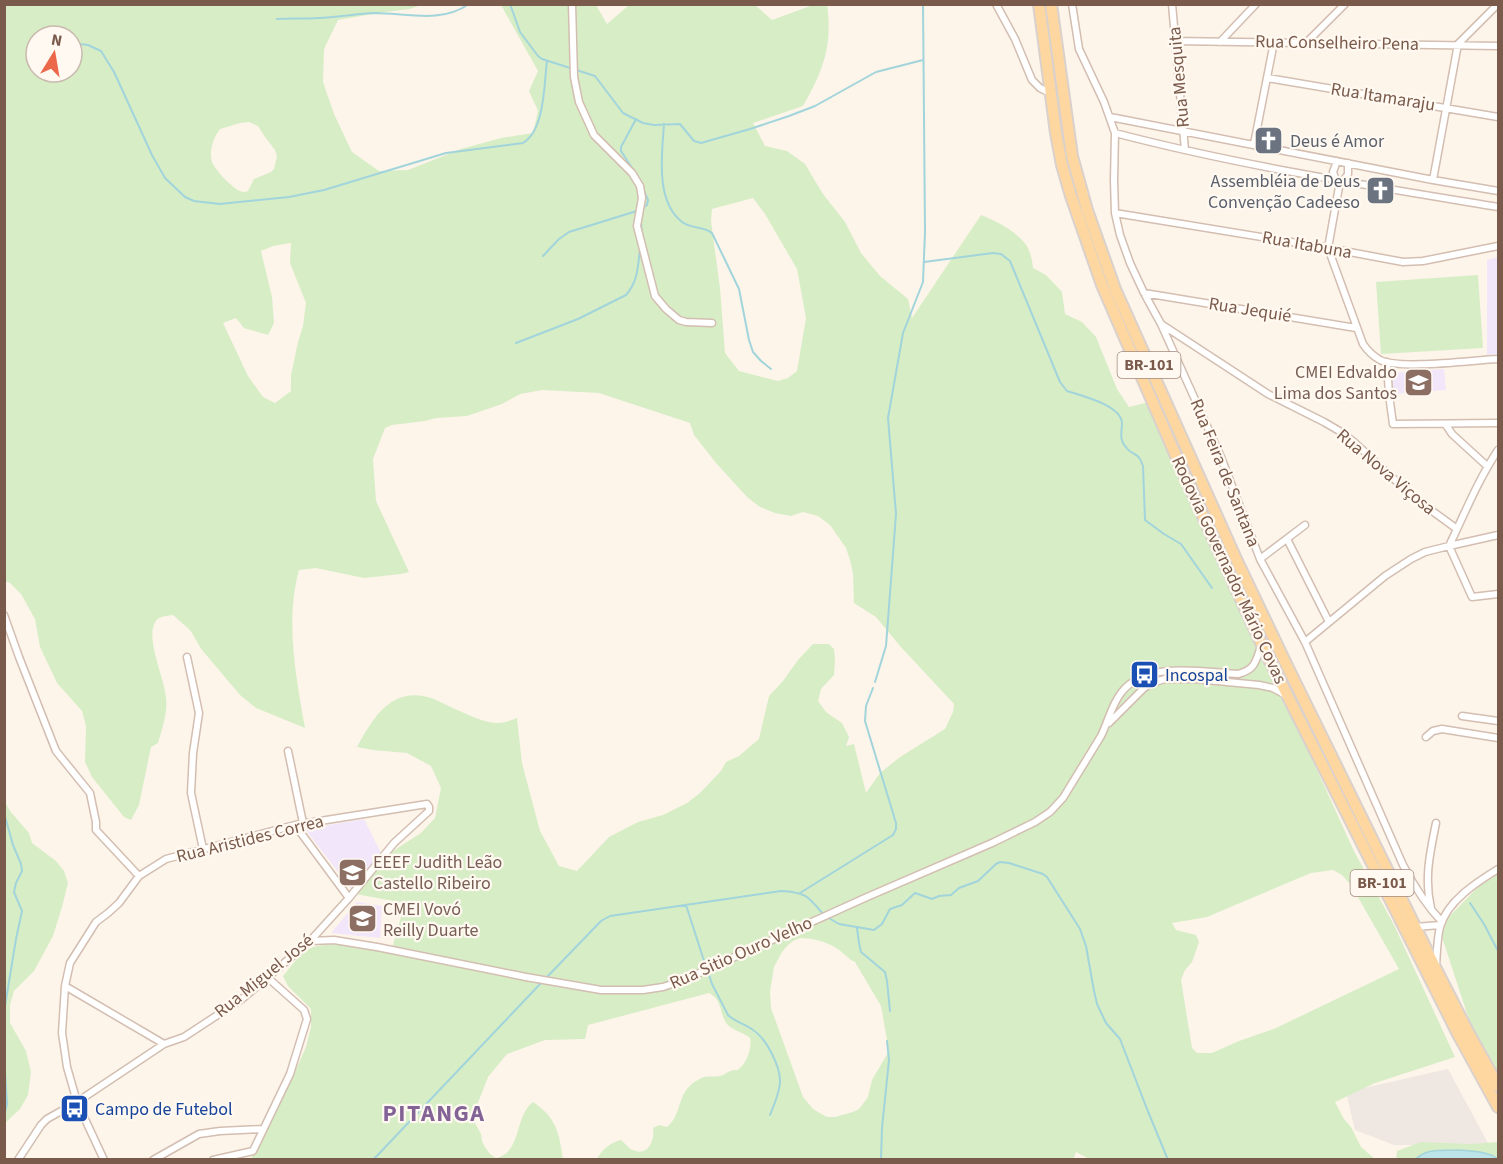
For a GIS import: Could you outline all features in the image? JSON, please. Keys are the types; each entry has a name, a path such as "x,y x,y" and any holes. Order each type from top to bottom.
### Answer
{"main road":[{"name":"Rodovia Governador Mário Covas","path":"1039,4 1062,165 1094,263 1186,479 1262,645 1458,1034 1498,1107"},
{"name":"Rodovia Governador Mário Covas","path":"1051,4 1072,156 1087,210 1114,289 1287,666 1436,969 1498,1086"}],"street":[{"path":"572,4 574,77 579,102 594,135 632,173 640,186 642,198 637,226 655,296 678,320 712,323"},
{"path":"996,4 1015,39 1032,80 1040,88 1050,93"},
{"name":"Rua Feira de Santana","path":"1072,4 1079,49 1115,133 1115,213 1130,263 1161,324 1221,458 1260,559 1305,642 1403,865 1414,887 1442,924"},
{"name":"Rua Mesquita","path":"1172,4 1185,150"},
{"path":"1220,42 1256,4"},
{"path":"1306,43 1345,4"},
{"path":"1433,180 1458,44 1498,4"},
{"name":"Rua Conselheiro Pena","path":"1175,41 1498,45"},
{"path":"1254,144 1274,42"},
{"name":"Rua Itamaraju","path":"1268,78 1498,117"},
{"path":"1110,117 1498,191"},
{"path":"1115,133 1339,183 1498,207"},
{"path":"1337,161 1333,172 1339,183"},
{"path":"1348,163 1348,174 1339,183 1328,248 1363,344 1379,360 1388,362 1416,364 1498,358"},
{"name":"Rua Itabuna","path":"1115,213 1413,262 1498,246"},
{"name":"Rua Jequié","path":"1144,293 1356,328"},
{"name":"Rua Nova Viçosa","path":"1161,324 1268,394 1341,432 1424,505 1457,529"},
{"path":"1388,362 1393,424 1498,423"},
{"path":"1446,425 1460,442 1487,466"},
{"path":"1498,450 1477,485 1449,546 1472,597 1497,595 1498,603"},
{"path":"1260,559 1305,525"},
{"path":"1305,642 1397,567 1425,552 1498,535"},
{"path":"1287,539 1329,622"},
{"path":"4,615 56,752 90,793 96,830 139,876"},
{"name":"Rua Sitio Ouro Velho","path":"310,941 334,940 377,946 583,988 643,990 663,987 686,979 1035,822 1050,812 1063,798 1106,725 1112,708 1122,691 1138,679 1152,673 1175,670 1238,674 1246,672 1256,662 1262,645"},
{"path":"187,657 199,713 193,753 191,793 202,849"},
{"name":"Rua Sitio Ouro Velho","path":"1106,725 1144,688 1165,679 1196,679 1259,685 1273,688 1289,698"},
{"path":"1462,716 1498,721"},
{"path":"1426,737 1433,731 1442,729 1498,738"},
{"path":"288,751 303,823"},
{"name":"Rua Aristides Correa","path":"104,1160 77,1102 67,1067 62,1033 65,986 70,963 96,922 119,903 139,876 166,859 303,823 426,804 429,807"},
{"name":"Rua Miguel José","path":"18,1160 47,1119 77,1102 164,1044 184,1037 242,999 310,941 394,843 429,811 429,807"},
{"path":"1432,912 1427,871 1436,823"},
{"path":"295,825 349,898"},
{"path":"1436,969 1442,924 1458,898 1498,869"},
{"path":"1415,927 1442,924"},
{"path":"213,1160 253,1151 290,1074 307,1019 304,1010 267,977"},
{"path":"65,986 164,1044"},
{"path":"153,1160 199,1134 263,1129"}],"shaded area":[{"path":"1498,257 1498,354 1487,355 1487,260"},
{"name":"CMEI Edvaldo Lima dos Santos","path":"1444,369 1446,390 1392,394 1390,373"},
{"name":"EEEF Judith Leão Castello Ribeiro","path":"364,819 381,853 352,890 305,829"},
{"name":"CMEI Vovó Reilly Duarte","path":"357,902 382,906 380,938 331,933"},
{"path":"1448,1069 1489,1145 1394,1145 1355,1130 1346,1092"}],"green space":[{"path":"4,5 421,5 410,9 338,20 324,49 323,82 334,114 352,152 379,171 408,170 461,149 501,138 533,133 538,111 529,91 538,71 501,5 596,5 607,24 629,5 755,5 772,20 813,5 827,5 829,33 825,57 816,81 803,106 753,123 765,146 787,151 805,164 823,194 845,222 861,253 880,276 908,299 912,318 981,215 1009,229 1027,247 1033,268 1046,275 1062,292 1065,314 1082,322 1096,337 1117,389 1129,407 1149,402 1354,851 1395,927 1455,1057 1375,1083 1335,1102 1361,1147 1375,1159 1091,1160 1076,1152 1073,1160 597,1159 607,1147 621,1140 633,1150 643,1151 652,1142 653,1128 659,1125 667,1127 672,1122 685,1091 690,1086 704,1077 720,1076 737,1070 745,1062 750,1050 750,1038 729,1026 723,1018 717,1001 709,993 588,1025 585,1039 545,1040 507,1054 488,1077 474,1113 474,1121 485,1147 496,1158 504,1155 514,1142 523,1116 533,1102 547,1114 556,1127 563,1159 251,1159 286,1092 306,1047 311,1027 311,1009 288,986 283,976 300,956 313,947 347,945 391,952 405,903 350,893 390,853 421,833 435,818 441,788 431,766 407,753 357,747 378,714 396,699 420,695 493,723 517,718 522,763 540,831 559,866 577,871 609,837 638,822 663,815 687,803 721,771 726,762 739,756 759,739 769,696 813,644 829,644 834,649 834,675 821,689 818,701 826,712 842,723 849,737 846,746 854,744 866,793 880,773 900,757 945,729 954,704 876,617 854,603 850,560 846,548 830,525 818,516 803,512 791,516 760,507 747,497 716,463 694,435 690,423 599,393 542,390 520,394 502,404 467,416 436,418 385,428 373,459 376,501 409,572 364,578 316,568 299,570 292,629 295,669 305,728 256,708 240,695 202,650 190,630 173,615 157,619 152,637 165,690 166,709 158,743 151,747 139,805 131,820 124,817 92,777 85,762 86,726 82,711 57,683 40,647 35,619 21,594 5,581","holes":["249,122 258,126 277,156 274,169 254,179 248,191 244,192 231,185 221,175 212,162 211,153 215,136 220,129","753,198 797,269 806,318 797,371 788,378 778,381 739,371 725,353 720,288 711,221 712,209","291,243 290,263 306,303 291,375 291,391 275,403 263,397 248,376 223,323 236,318 244,328 268,335 274,323 272,297 261,251","1333,870 1342,875 1351,885 1399,969 1276,1028 1212,1053 1197,1053 1192,1048 1181,980 1185,970 1192,962 1199,942 1196,935 1176,930 1172,923 1207,917 1311,873","800,938 810,939 835,947 855,962 881,1006 889,1051 872,1080 868,1097 859,1109 853,1112 827,1117 813,1109 803,1097 771,1008 770,992 774,967 782,952 793,941"]},
{"path":"1478,275 1483,348 1381,354 1376,282"},
{"path":"4,800 10,811 29,833 32,843 56,861 64,871 68,883 53,936 34,971 14,991 10,1005 10,1023 26,1051 31,1072 28,1095 20,1109 5,1123"},
{"path":"1498,872 1498,1078 1471,1026 1442,937 1447,919 1477,888"},
{"path":"1421,1142 1471,1144 1498,1142 1498,1159 1495,1156 1418,1157 1396,1160 1397,1151"}],"water":[{"path":"1457,1150 1484,1153 1498,1159 1416,1159 1429,1152"}],"waterway":[{"path":"277,19 374,13 435,16 447,14 469,4"},
{"path":"510,4 520,32 542,59 595,76 623,113 643,123 680,124 694,141 701,143 789,116 815,106 876,72 923,60"},
{"path":"875,682 886,646 896,514 888,418 903,333 923,282 925,232 923,4"},
{"path":"84,44 101,51 114,72 165,178 185,197 194,201 220,204 289,197 324,190 446,153 523,143 536,128 544,94 547,61"},
{"path":"632,168 621,151 621,147 636,119"},
{"path":"664,124 662,176 668,202 673,213 682,222 712,233 739,289 753,352 771,369"},
{"path":"543,256 569,232 640,210 647,205 648,200 643,189"},
{"path":"641,222 642,234"},
{"path":"516,343 578,319 626,295 635,279 640,249"},
{"path":"924,262 993,253 1001,254 1010,261 1060,382 1067,391 1100,402 1120,417 1122,441 1139,458 1143,466 1145,520 1181,544 1212,588"},
{"path":"800,893 893,835 896,829 865,721 866,706 873,688"},
{"path":"4,813 22,871 14,892 22,911 4,1012"},
{"path":"827,917 839,924 874,930 882,924 890,909 902,905 915,893 932,899 951,895 959,888 978,881 1000,862 1043,874 1080,929 1086,946 1097,1004 1106,1023 1120,1039 1168,1160"},
{"path":"546,978 601,921 610,916 781,891 796,892 805,896 823,914"},
{"path":"1470,903 1498,951"},
{"path":"686,905 706,967"},
{"path":"857,928 861,952 885,972 890,1011"},
{"path":"708,972 728,1015 758,1034 768,1046 775,1061 780,1083 770,1115"},
{"path":"373,1160 542,982"},
{"path":"881,1160 889,1060 887,1041"},
{"path":"4,1056 7,1104 4,1116"}],"place":[{"name":"Deus é Amor","path":"1269,141"},
{"name":"Assembléia de Deus Convenção Cadeeso","path":"1381,191"},
{"name":"CMEI Edvaldo Lima dos Santos","path":"1418,382"},
{"name":"Incospal","path":"1144,675"},
{"name":"EEEF Judith Leão Castello Ribeiro","path":"352,872"},
{"name":"CMEI Vovó Reilly Duarte","path":"362,919"},
{"name":"Campo de Futebol","path":"74,1109"}],"district":[{"name":"PITANGA","path":"434,1113"}]}
